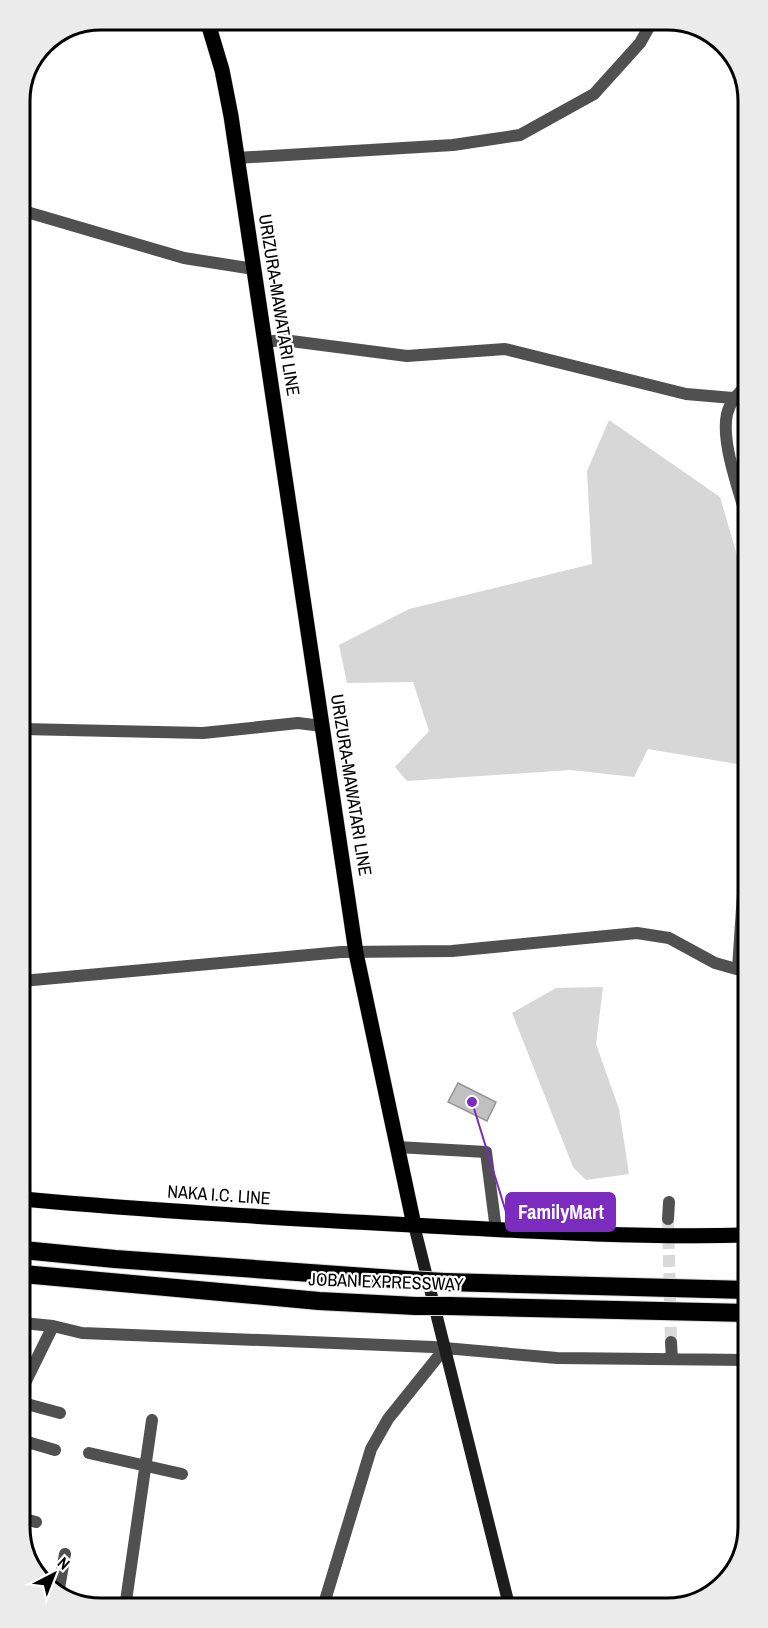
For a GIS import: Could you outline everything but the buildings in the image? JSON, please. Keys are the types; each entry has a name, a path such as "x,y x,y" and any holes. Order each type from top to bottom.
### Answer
{"highway":[{"name":"JOBAN EXPRESSWAY","path":"30,1251 126,1260 408,1280 738,1290"},
{"name":"JOBAN EXPRESSWAY","path":"30,1275 320,1301 416,1306 738,1313"}],"main road":[{"name":"URIZURA-MAWATARI LINE","path":"210,30 222,70 237,158 356,953 414,1225"},
{"name":"NAKA I.C. LINE","path":"30,1199 185,1213 414,1225"},
{"path":"414,1225 592,1235 738,1235"}],"street":[{"path":"237,158 453,145 520,135 594,94 640,44 648,30"},
{"path":"30,213 184,258 254,269"},
{"path":"265,342 283,340 407,356 505,349 686,394 733,398"},
{"path":"738,393 733,398 726,416 729,455 738,488"},
{"path":"30,729 203,732 298,723 322,726"},
{"path":"30,980 356,953 452,951 637,933 669,938 715,963 738,969"},
{"path":"396,1147 486,1152 496,1230"},
{"path":"669,1202 669,1219"},
{"path":"414,1225 507,1598"},
{"path":"30,1324 82,1333 445,1348 557,1358 738,1360"},
{"path":"30,1373 53,1326"},
{"path":"671,1342 672,1359"},
{"path":"326,1598 371,1449 388,1419 445,1348"},
{"path":"30,1405 60,1413"},
{"path":"126,1598 152,1420"},
{"path":"30,1443 55,1450"},
{"path":"88,1453 182,1474"},
{"path":"60,1585 65,1554"}],"shaded area":[{"path":"609,420 720,497 738,559 737,764 648,749 634,777 571,770 407,781 395,767 429,731 413,682 347,683 339,645 409,609 592,564 587,471"},
{"path":"603,987 596,1044 619,1109 629,1174 586,1180 573,1167 512,1013 556,988"}],"tunnel":[{"path":"668,1219 671,1342"}],"place":[{"name":"FamilyMart","path":"472,1102"}]}
